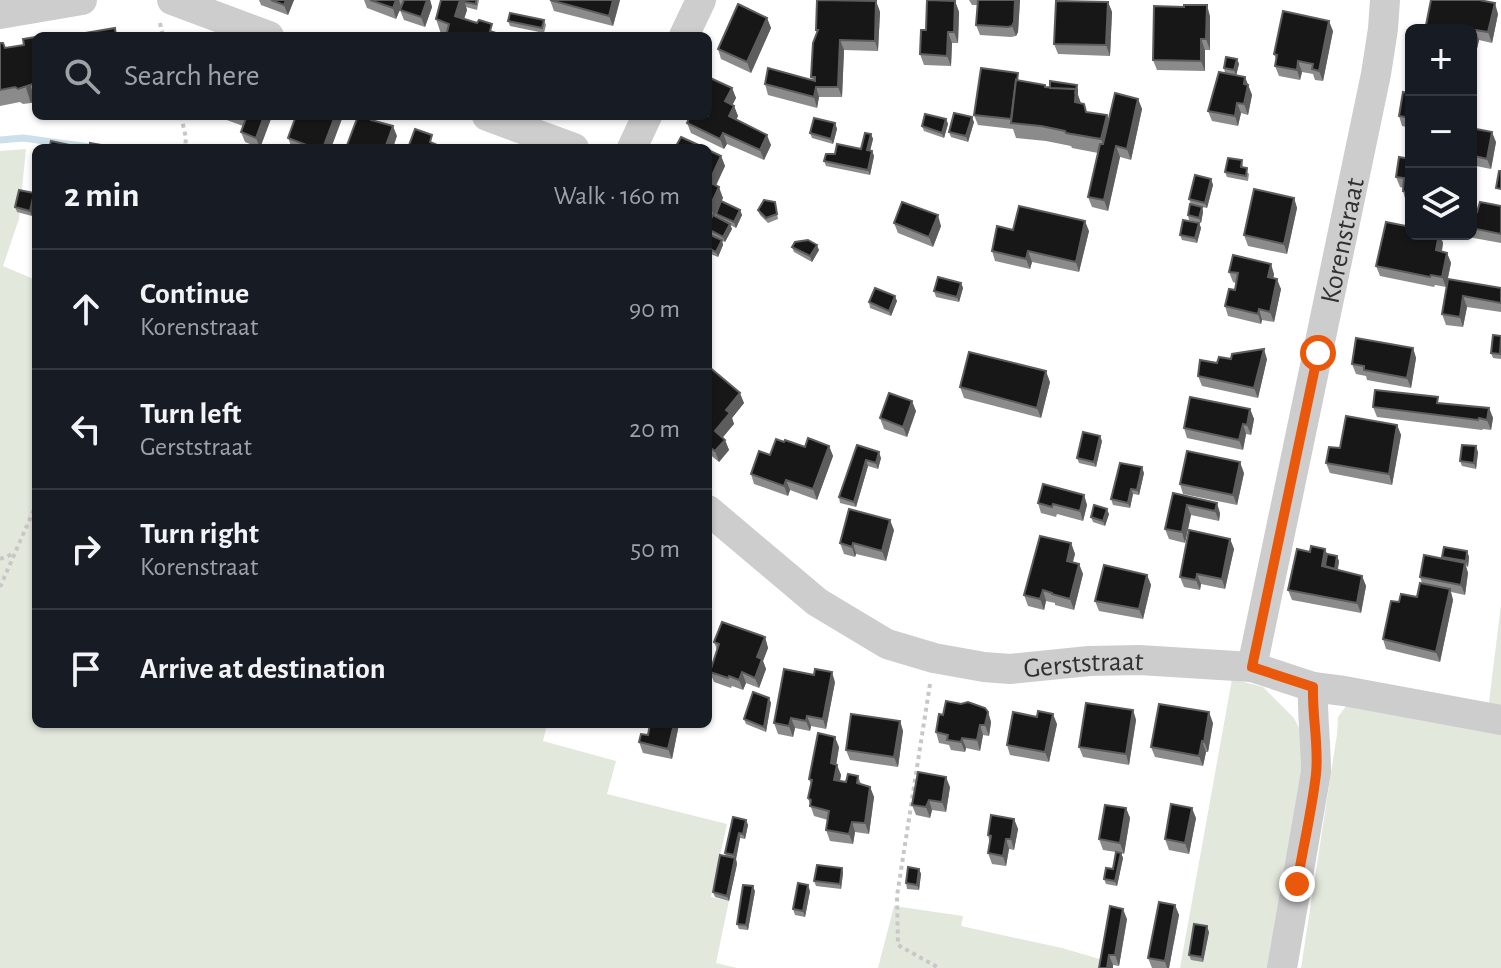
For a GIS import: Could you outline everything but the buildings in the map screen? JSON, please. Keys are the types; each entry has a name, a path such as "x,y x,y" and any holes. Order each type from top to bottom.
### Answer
{"street":[{"path":"0,14 82,0"},
{"path":"172,0 258,32"},
{"path":"686,32 701,0"},
{"name":"Korenstraat","path":"1252,667 1376,74 1385,0"},
{"path":"498,120 563,144"},
{"path":"634,144 645,120"},
{"name":"Gerststraat","path":"712,513 817,602 887,644 934,658 1010,669 1089,661 1139,660 1252,667 1313,687 1501,720"},
{"path":"1282,968 1316,772 1313,687"}],"path":[{"path":"182,120 185,144"},
{"path":"0,587 32,514"},
{"path":"0,559 15,553"},
{"path":"934,658 897,896 897,932 898,945 939,968"}],"shaded area":[{"path":"26,149 19,219 3,266 32,278 32,728 546,728 543,741 616,761 607,794 727,824 711,897 729,901 716,963 737,968 0,968 0,151"},
{"path":"1501,605 1501,712 1488,710"},
{"path":"1232,679 1263,687 1294,718 1304,738 1307,763 1272,968 1180,968"},
{"path":"1349,702 1501,730 1501,968 1301,968 1338,717"},
{"path":"894,906 963,916 961,926 1103,960 1102,968 878,968"}],"waterway":[{"path":"0,140 23,138 67,144"}],"route":[{"path":"1297,884 1316,772 1313,687 1252,667 1318,353"}]}
